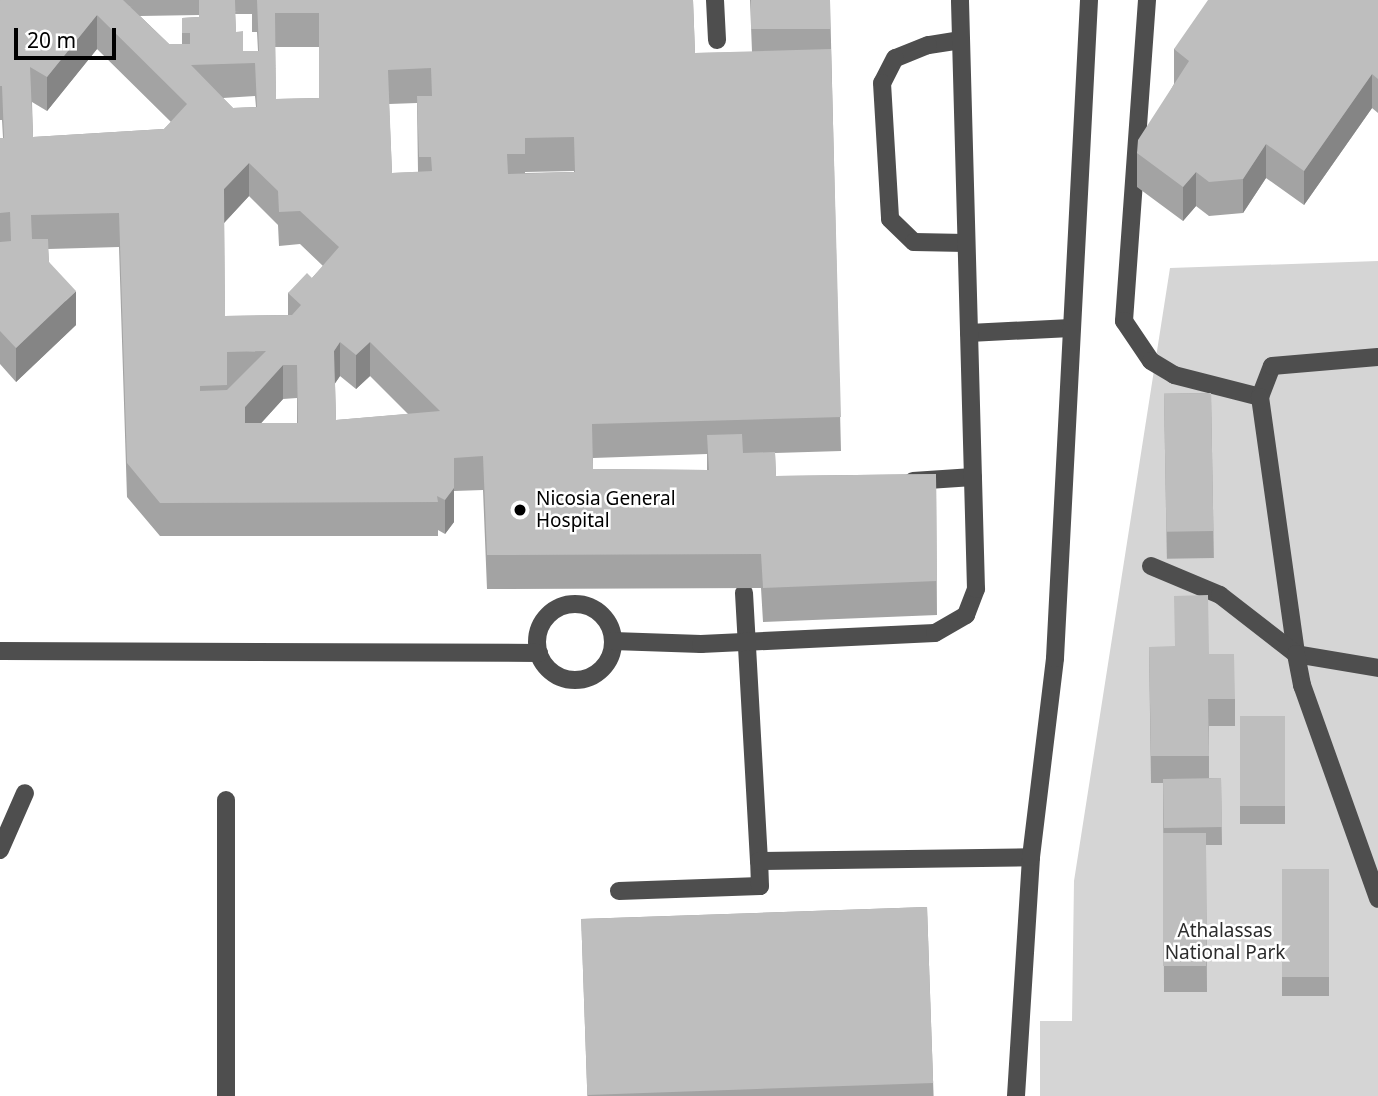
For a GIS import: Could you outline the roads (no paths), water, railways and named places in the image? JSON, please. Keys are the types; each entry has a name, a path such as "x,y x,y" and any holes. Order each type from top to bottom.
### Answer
{"street":[{"path":"715,0 717,40"},
{"path":"613,641 701,644 935,633 967,615 976,589 960,0"},
{"path":"1016,1096 1031,857 1055,658 1090,0"},
{"path":"1147,0 1124,321 1151,361 1174,375 1260,397"},
{"path":"961,40 928,45 895,58 883,83 890,219 914,242 966,243"},
{"path":"969,333 1071,328"},
{"path":"1378,357 1272,366 1260,397 1302,685 1378,899"},
{"path":"889,483 973,477"},
{"path":"1151,566 1220,595 1296,654 1378,668"},
{"path":"618,891 760,886 744,593"},
{"path":"569,605 594,609 610,628 613,641 606,664 587,678 575,680 552,673 539,653 537,640 547,617 569,605"},
{"path":"0,651 539,653"},
{"path":"0,850 25,793"},
{"path":"226,800 226,1096"},
{"path":"759,861 1031,857"}],"place":[{"name":"Nicosia General Hospital","path":"520,510"}],"park label":[{"name":"Athalassas National Park","path":"1225,942"}]}
